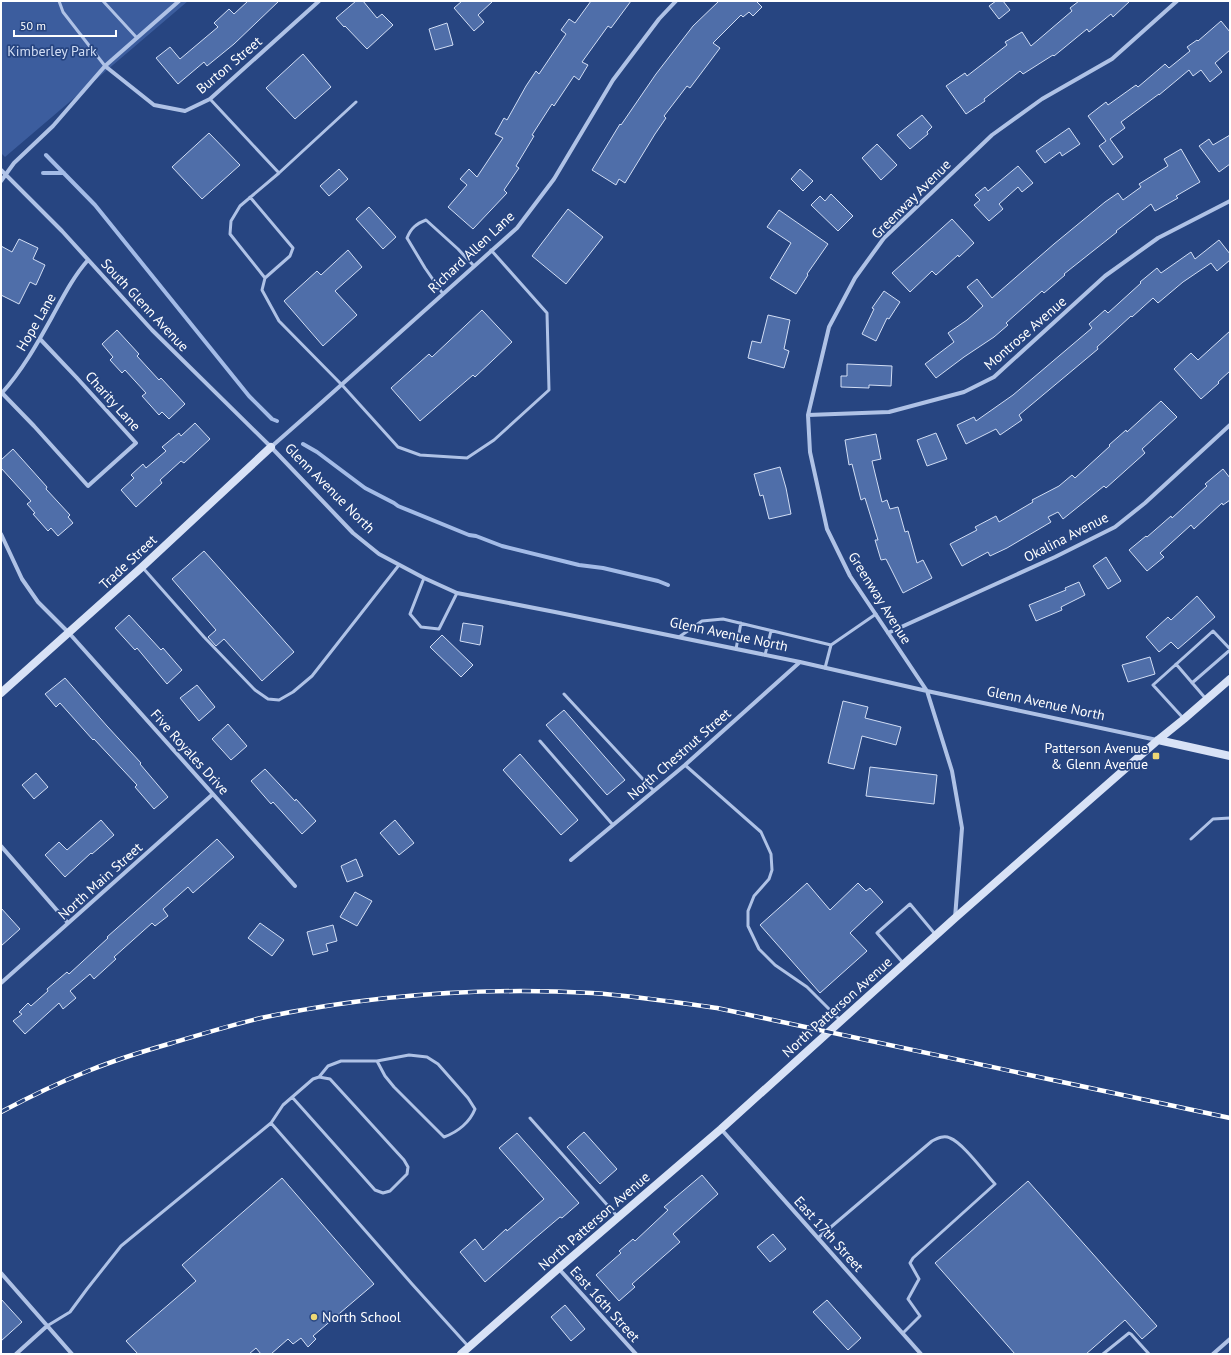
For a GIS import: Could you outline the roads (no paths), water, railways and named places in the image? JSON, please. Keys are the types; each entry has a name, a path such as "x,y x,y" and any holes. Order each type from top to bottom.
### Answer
{"main road":[{"name":"Trade Street","path":"1,693 69,633 271,447"},
{"name":"North Patterson Avenue","path":"461,1354 721,1129 955,918 1158,740 1229,683"},
{"name":"Glenn Avenue North","path":"1158,740 1230,756"}],"street":[{"path":"1,181 14,163 53,126 106,66 179,1"},
{"name":"Burton Street","path":"106,66 154,105 185,111 210,99 319,1"},
{"name":"Richard Allen Lane","path":"271,447 517,228 554,179 613,80 659,20 676,1"},
{"name":"Greenway Avenue","path":"955,918 962,828 952,771 927,691 850,576 827,529 810,452 808,415 829,327 855,278 884,238 992,135 1042,99 1112,59 1177,1"},
{"name":"South Glenn Avenue","path":"1,170 62,231 152,330 271,447"},
{"name":"Montrose Avenue","path":"808,415 889,412 964,392 994,377 1105,276 1158,238 1230,202"},
{"name":"Hope Lane","path":"1,393 22,368 77,273 88,260"},
{"name":"Charity Lane","path":"1,393 34,426 88,486 136,443 40,339"},
{"name":"Okalina Avenue","path":"888,633 1055,557 1114,527 1162,488 1230,425"},
{"name":"Glenn Avenue North","path":"271,447 352,533 379,554 424,578 457,593 800,662 927,691 1158,740"},
{"name":"Five Royales Drive","path":"1,534 22,579 38,602 69,633 295,886"},
{"name":"North Chestnut Street","path":"571,860 684,765 800,662"},
{"name":"North Main Street","path":"1,983 213,794"},
{"path":"1,846 68,923"},
{"name":"East 17th Street","path":"721,1129 921,1354"},
{"name":"East 16th Street","path":"559,1268 636,1354"},
{"path":"1,1273 72,1354"},
{"path":"16,1354 47,1326"},
{"path":"1213,1354 1230,1339"}],"lane":[{"path":"59,1 62,12 106,66"},
{"path":"103,1 137,38"},
{"path":"210,99 278,173"},
{"path":"264,278 230,234 232,221 240,206 356,102"},
{"path":"250,197 293,248 290,256 264,278 262,290 279,321 342,385 398,447 420,455 467,458 494,440 550,390 547,313 491,250"},
{"path":"443,294 407,238 409,232 417,224 426,220 458,249 474,266"},
{"path":"142,566 204,637 255,690 268,699 279,700 293,692 312,676 399,565"},
{"path":"424,578 410,614 421,627 439,629 457,593"},
{"path":"825,668 831,645 876,614"},
{"path":"679,637 702,621 723,619 831,645"},
{"path":"736,649 741,623"},
{"path":"765,655 771,631"},
{"path":"1184,719 1153,685 1213,631 1230,650 1192,683"},
{"path":"1176,664 1207,700"},
{"path":"564,694 653,790"},
{"path":"540,741 613,825"},
{"path":"684,765 761,832 771,854 772,870 769,879 754,896 748,911 748,926 759,949 774,965 807,987 841,1021"},
{"path":"1191,839 1213,819 1230,818"},
{"path":"904,964 877,933 910,904 936,935"},
{"path":"319,1077 328,1066 341,1061 377,1061 409,1055 427,1057 438,1064 468,1098 475,1109 472,1117 453,1134 444,1137 394,1087 385,1076 377,1061"},
{"path":"47,1326 70,1312 121,1246 271,1122 283,1105 312,1079 319,1077 330,1079 404,1160 408,1167 407,1174 390,1191 383,1194 375,1190 292,1097"},
{"path":"530,1118 619,1217"},
{"path":"271,1122 406,1278 469,1347"},
{"path":"818,1238 932,1141 940,1137 950,1138 959,1144 995,1184 912,1258 910,1263 919,1279 908,1299 920,1316 903,1333"},
{"path":"1103,1354 1128,1333 1131,1334 1149,1354"}],"waterway":[{"path":"46,155 95,205 249,396 272,419 277,421"},
{"path":"43,173 64,173"},
{"path":"303,444 317,452 365,488 398,506 469,535 476,536 502,546 579,565 603,568 658,581 668,585"}],"railway":[{"path":"1,1112 55,1085 109,1063 140,1052 261,1018 302,1010 384,998 467,992 550,991 608,994 717,1008 1230,1118"}],"place":[{"name":"Patterson Avenue & Glenn Avenue","path":"1156,756"},
{"name":"North School","path":"314,1317"}],"park label":[{"name":"Kimberley Park","path":"52,51"}]}
